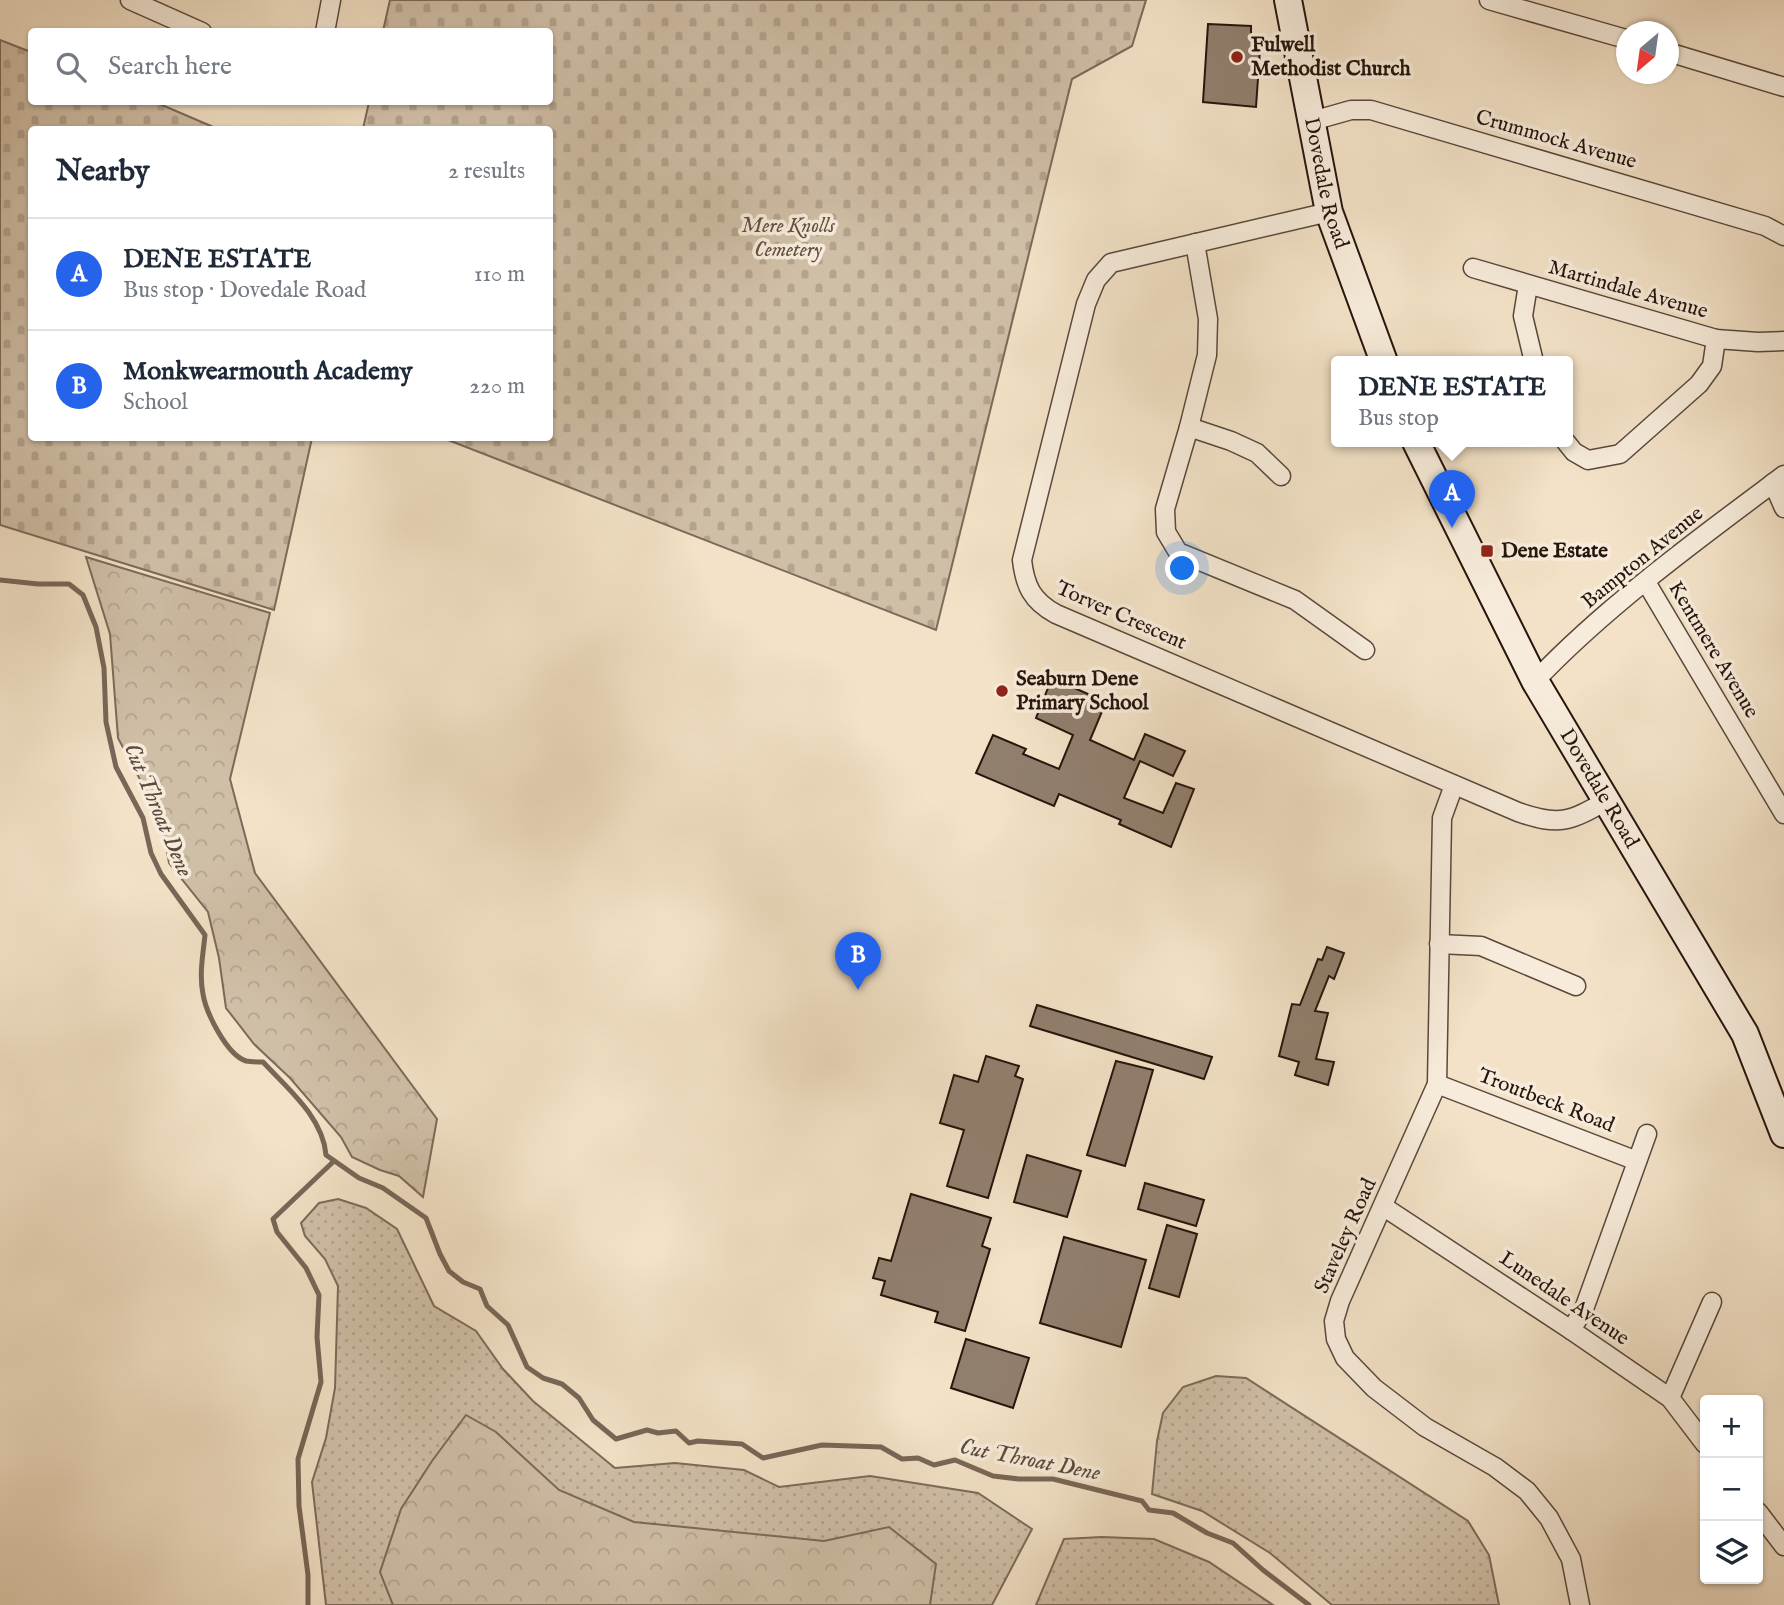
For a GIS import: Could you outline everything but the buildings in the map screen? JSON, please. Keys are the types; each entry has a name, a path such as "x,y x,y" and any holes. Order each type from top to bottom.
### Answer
{"street":[{"path":"130,0 193,28"},
{"path":"326,28 331,0"},
{"name":"Dovedale Road","path":"1288,0 1329,212 1382,356"},
{"path":"1489,0 1616,36"},
{"path":"1679,55 1784,86"},
{"name":"Crummock Avenue","path":"1311,121 1351,110 1371,110 1765,226 1784,236"},
{"name":"Torver Crescent","path":"1329,212 1111,263 1096,280 1086,304 1022,560 1024,579 1031,594 1042,607 1056,614 1527,815 1559,822 1576,818 1608,800"},
{"path":"1195,243 1208,318 1207,355 1165,509 1166,532 1178,552 1295,600 1365,650"},
{"name":"Martindale Avenue","path":"1473,268 1716,339 1784,341"},
{"name":"Martindale Avenue","path":"1528,285 1523,316 1533,356"},
{"name":"Martindale Avenue","path":"1570,447 1588,460 1620,454 1699,384 1712,366 1716,339"},
{"path":"1189,427 1257,453 1281,476"},
{"name":"Dovedale Road","path":"1418,447 1535,681 1745,1034 1784,1134"},
{"path":"1779,479 1784,508"},
{"name":"Bampton Avenue","path":"1535,681 1555,660 1646,582 1779,479"},
{"name":"Kentmere Avenue","path":"1646,582 1784,814"},
{"name":"Staveley Road","path":"1454,785 1442,818 1437,1084 1384,1207 1354,1265 1334,1321 1336,1339 1345,1358 1374,1388 1425,1427 1495,1467 1527,1491 1549,1518 1571,1559 1580,1605"},
{"path":"1439,944 1481,946 1576,986"},
{"name":"Troutbeck Road","path":"1437,1084 1637,1161"},
{"path":"1572,1330 1584,1309 1647,1134"},
{"name":"Lunedale Avenue","path":"1384,1207 1572,1330 1670,1398 1700,1437"},
{"path":"1670,1398 1712,1302"},
{"path":"1763,1519 1784,1546"}],"green space":[{"name":"Mere Knolls Cemetery","path":"390,0 1146,0 1132,46 1072,79 936,630 451,441 553,441 553,126 364,126 368,105 553,105 553,28 384,28"},
{"path":"0,40 28,51 28,105 162,105 211,126 28,126 28,441 311,441 274,610 0,525"},
{"path":"86,557 270,613 230,779 255,873 437,1119 423,1197 399,1176 352,1157 341,1137 290,1078 254,1044 226,1008 219,958 208,912 169,863 162,821 118,738 110,634"},
{"path":"338,1199 366,1208 397,1229 434,1306 476,1331 503,1369 533,1401 615,1468 675,1463 744,1470 779,1487 870,1476 978,1493 1032,1529 992,1605 326,1605 312,1482 326,1438 335,1388 338,1286 325,1259 305,1236 301,1223 319,1203"},
{"path":"1216,1376 1246,1378 1468,1521 1489,1555 1499,1605 1332,1605 1270,1553 1202,1511 1152,1494 1157,1441 1163,1413 1183,1387"},
{"path":"466,1415 496,1432 559,1490 634,1522 824,1541 889,1527 936,1564 930,1605 393,1605 380,1572 401,1509"},
{"path":"1064,1539 1154,1539 1209,1562 1273,1605 1036,1605"}],"waterway":[{"name":"Cut Throat Dene","path":"0,580 69,584 83,595 96,627 104,668 106,722 116,767 143,818 151,853 161,874 205,935 201,972 203,994 208,1012 225,1042 246,1061 263,1062 293,1093 318,1128 326,1155 359,1178 383,1188 426,1218 449,1271 463,1282 480,1289 487,1306 508,1325 527,1367 543,1378 562,1384 579,1398 593,1420 616,1439 647,1430 658,1433 676,1431 689,1443 698,1441 742,1444 763,1458 822,1445 881,1447 902,1459 918,1458 934,1465 955,1460 993,1476 1053,1479 1142,1501 1149,1510 1173,1513 1207,1533 1233,1543 1309,1605"},
{"path":"308,1605 308,1575 299,1506 298,1459 321,1382 317,1337 319,1295 306,1268 277,1232 273,1219 334,1161"}],"place":[{"name":"Fulwell Methodist Church","path":"1237,57"},
{"name":"DENE ESTATE","path":"1452,528"},
{"name":"Dene Estate","path":"1487,551"},
{"name":"Seaburn Dene Primary School","path":"1002,691"},
{"name":"Monkwearmouth Academy","path":"858,990"}]}
